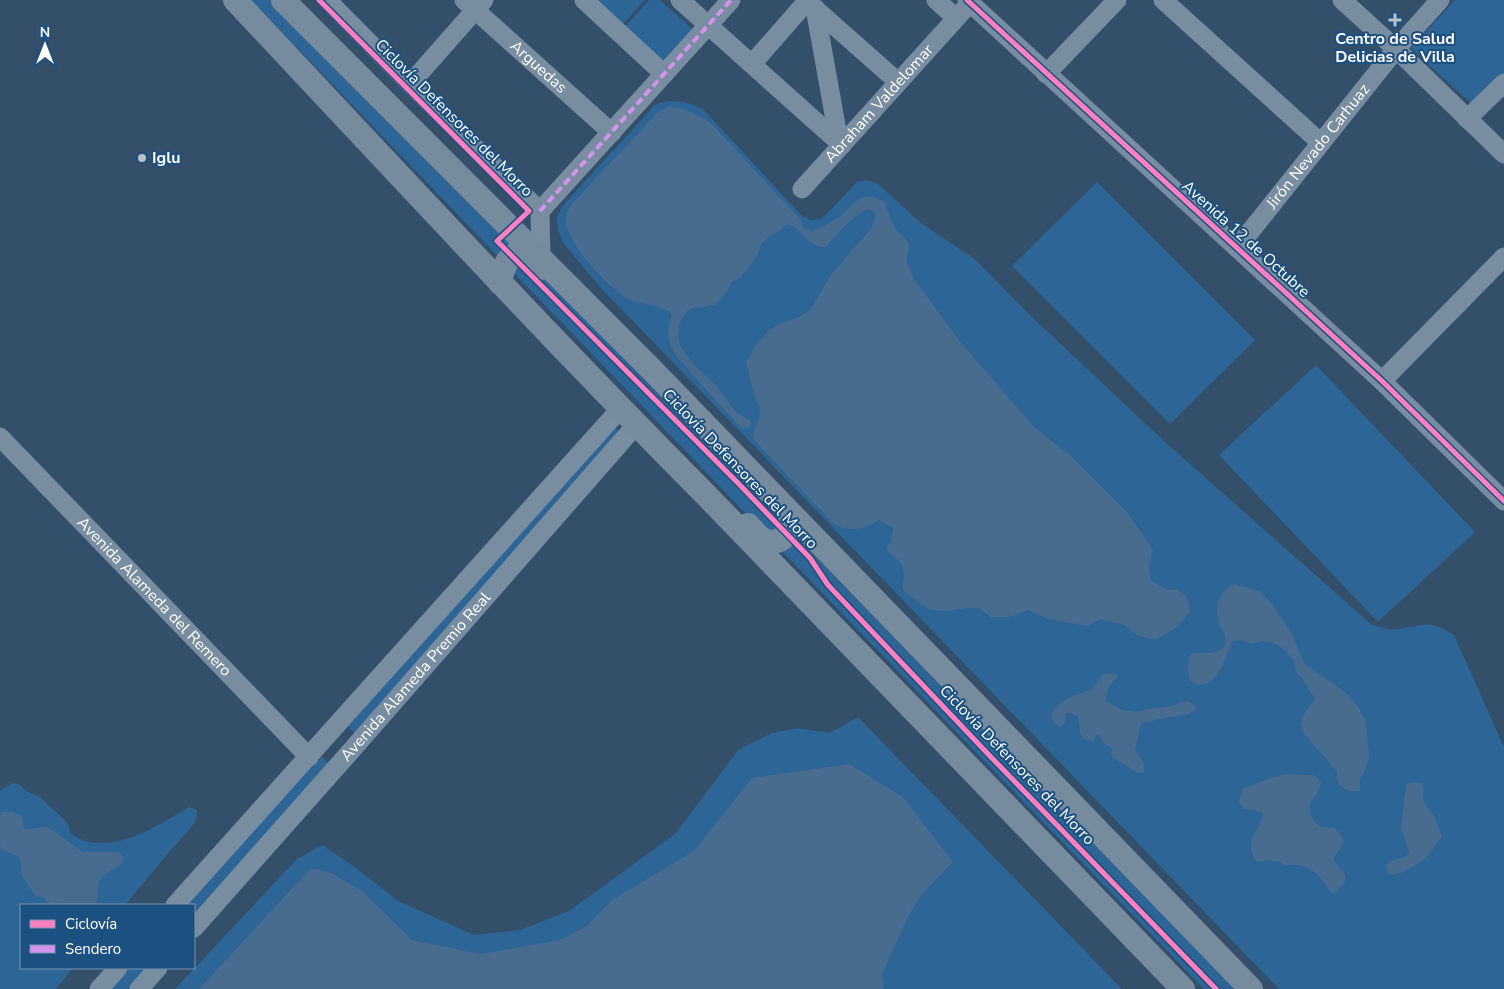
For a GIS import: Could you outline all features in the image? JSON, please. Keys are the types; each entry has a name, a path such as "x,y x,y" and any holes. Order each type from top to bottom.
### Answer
{"main road":[{"path":"235,0 636,425 707,496 1183,989"},
{"path":"283,0 575,291 1251,989"},
{"path":"500,283 504,266 508,260 513,256 524,254 528,255 558,285 575,291"},
{"path":"707,496 724,500 766,541 777,541 787,534 792,520 788,511"}],"street":[{"path":"584,0 664,74"},
{"path":"680,0 841,143"},
{"path":"540,211 731,0"},
{"path":"936,0 956,18"},
{"path":"1046,74 1117,0"},
{"path":"1163,0 1321,143"},
{"path":"1342,0 1504,154"},
{"name":"Jirón Nevado Carhuaz","path":"1236,248 1396,50 1440,0"},
{"path":"329,1 410,84 540,211 542,258"},
{"path":"752,64 809,2"},
{"path":"809,2 898,82"},
{"path":"809,2 841,143"},
{"name":"Abraham Valdelomar","path":"802,189 841,143 969,2"},
{"name":"Avenida 12 de Octubre","path":"969,2 1382,381 1504,501"},
{"path":"410,84 475,3"},
{"name":"Arguedas","path":"475,3 612,133"},
{"path":"1467,120 1504,82"},
{"path":"1382,381 1504,257"},
{"name":"Avenida Alameda Premio Real","path":"176,904 620,408"},
{"name":"Avenida Alameda Premio Real","path":"195,927 636,425"},
{"name":"Avenida Alameda del Remero","path":"0,437 309,757"},
{"path":"99,989 117,969"},
{"path":"139,989 157,969"}],"shaded area":[{"path":"251,0 275,0 1235,989 1204,989"},
{"path":"596,0 645,0 623,24"},
{"path":"649,0 660,0 694,31 665,62 625,27"},
{"path":"1455,0 1504,0 1504,74 1474,106 1411,48"},
{"path":"670,101 685,102 703,109 802,216 812,220 822,219 857,182 866,180 878,184 921,223 976,260 1033,318 1164,441 1372,625 1392,630 1427,624 1440,627 1454,635 1504,747 1504,989 1279,989 601,288 564,244 558,230 558,214 576,191 656,104"},
{"path":"669,106 691,112 710,122 801,220 803,228 811,231 830,222 862,198 876,198 885,203 891,221 909,243 907,261 913,278 959,340 1033,426 1072,457 1127,512 1153,549 1149,567 1151,581 1167,590 1177,589 1187,597 1190,611 1179,626 1156,640 1137,635 1124,625 1101,619 1087,626 1048,619 1028,610 1009,617 990,617 980,608 947,611 930,610 904,592 902,587 904,579 903,568 887,549 891,542 893,528 879,520 857,529 846,529 834,524 754,440 754,432 760,410 746,362 756,345 769,330 810,310 832,273 871,229 876,215 870,209 859,214 826,247 813,244 796,228 787,224 762,243 756,258 741,277 732,282 724,296 716,304 692,308 686,312 680,322 678,334 680,346 695,366 714,383 736,412 751,421 751,425 748,428 743,429 677,357 671,346 669,336 672,314 658,306 629,299 617,292 599,275 581,253 566,223 571,205 657,113"},
{"path":"1097,182 1255,340 1170,424 1012,266"},
{"path":"1316,365 1475,532 1378,622 1219,455"},
{"path":"615,427 621,433 355,733 348,727"},
{"path":"1234,584 1261,592 1272,604 1293,635 1305,664 1345,692 1358,706 1366,722 1369,757 1364,773 1360,778 1360,791 1350,791 1340,785 1337,771 1303,733 1301,723 1304,714 1315,699 1297,673 1293,659 1281,647 1262,641 1252,644 1241,640 1232,641 1218,673 1213,679 1207,683 1199,684 1190,681 1188,667 1191,654 1212,653 1225,646 1225,635 1219,624 1217,606 1224,591"},
{"path":"1116,673 1117,678 1108,688 1106,701 1122,710 1138,712 1174,706 1180,702 1188,701 1196,709 1189,714 1141,724 1135,750 1144,763 1144,773 1135,771 1113,758 1111,756 1112,748 1104,744 1098,734 1093,741 1083,739 1078,716 1067,712 1064,724 1059,727 1052,720 1052,712 1059,704 1073,696 1091,690 1103,674"},
{"path":"858,717 1122,989 175,989 297,859 322,845 352,865 398,901 474,935 520,930 569,911 675,834 739,749 772,733 798,728 830,733"},
{"path":"322,756 328,763 195,914 195,904 187,904"},
{"path":"849,764 903,797 953,862 921,895 908,917 882,974 884,989 199,989 311,868 331,873 362,891 412,940 481,954 560,940 587,926 612,900 694,851 752,778"},
{"path":"1285,774 1314,775 1321,782 1318,793 1310,803 1310,814 1319,825 1334,827 1344,840 1334,860 1346,875 1344,884 1335,893 1330,892 1321,878 1313,871 1303,866 1287,865 1276,861 1255,861 1251,841 1263,814 1244,809 1239,802 1243,788"},
{"path":"13,783 19,784 26,791 40,797 67,822 71,834 89,842 116,842 154,828 189,807 197,810 196,820 189,830 126,904 20,904 20,969 72,969 56,989 0,989 0,791"},
{"path":"1422,783 1424,790 1423,798 1426,806 1434,816 1442,837 1430,853 1418,864 1408,870 1392,875 1388,873 1386,866 1390,861 1406,857 1409,852 1401,829 1406,784"},
{"path":"3,812 13,812 22,816 24,830 48,827 83,852 115,852 121,854 124,859 115,869 103,876 99,882 95,904 50,904 42,897 36,897 22,876 21,862 18,856 2,850 0,846 0,815"},
{"path":"128,969 147,969 128,989 110,989"}],"marked path":[{"path":"540,211 731,0"}],"cycle path":[{"name":"Ciclovía Defensores del Morro","path":"319,0 529,211 497,241 736,481 810,558 828,585 989,755 1216,989"},
{"path":"967,0 1382,381 1504,501"}],"place":[{"name":"Centro de Salud Delicias de Villa","path":"1395,20"},
{"name":"Iglu","path":"142,158"}]}
